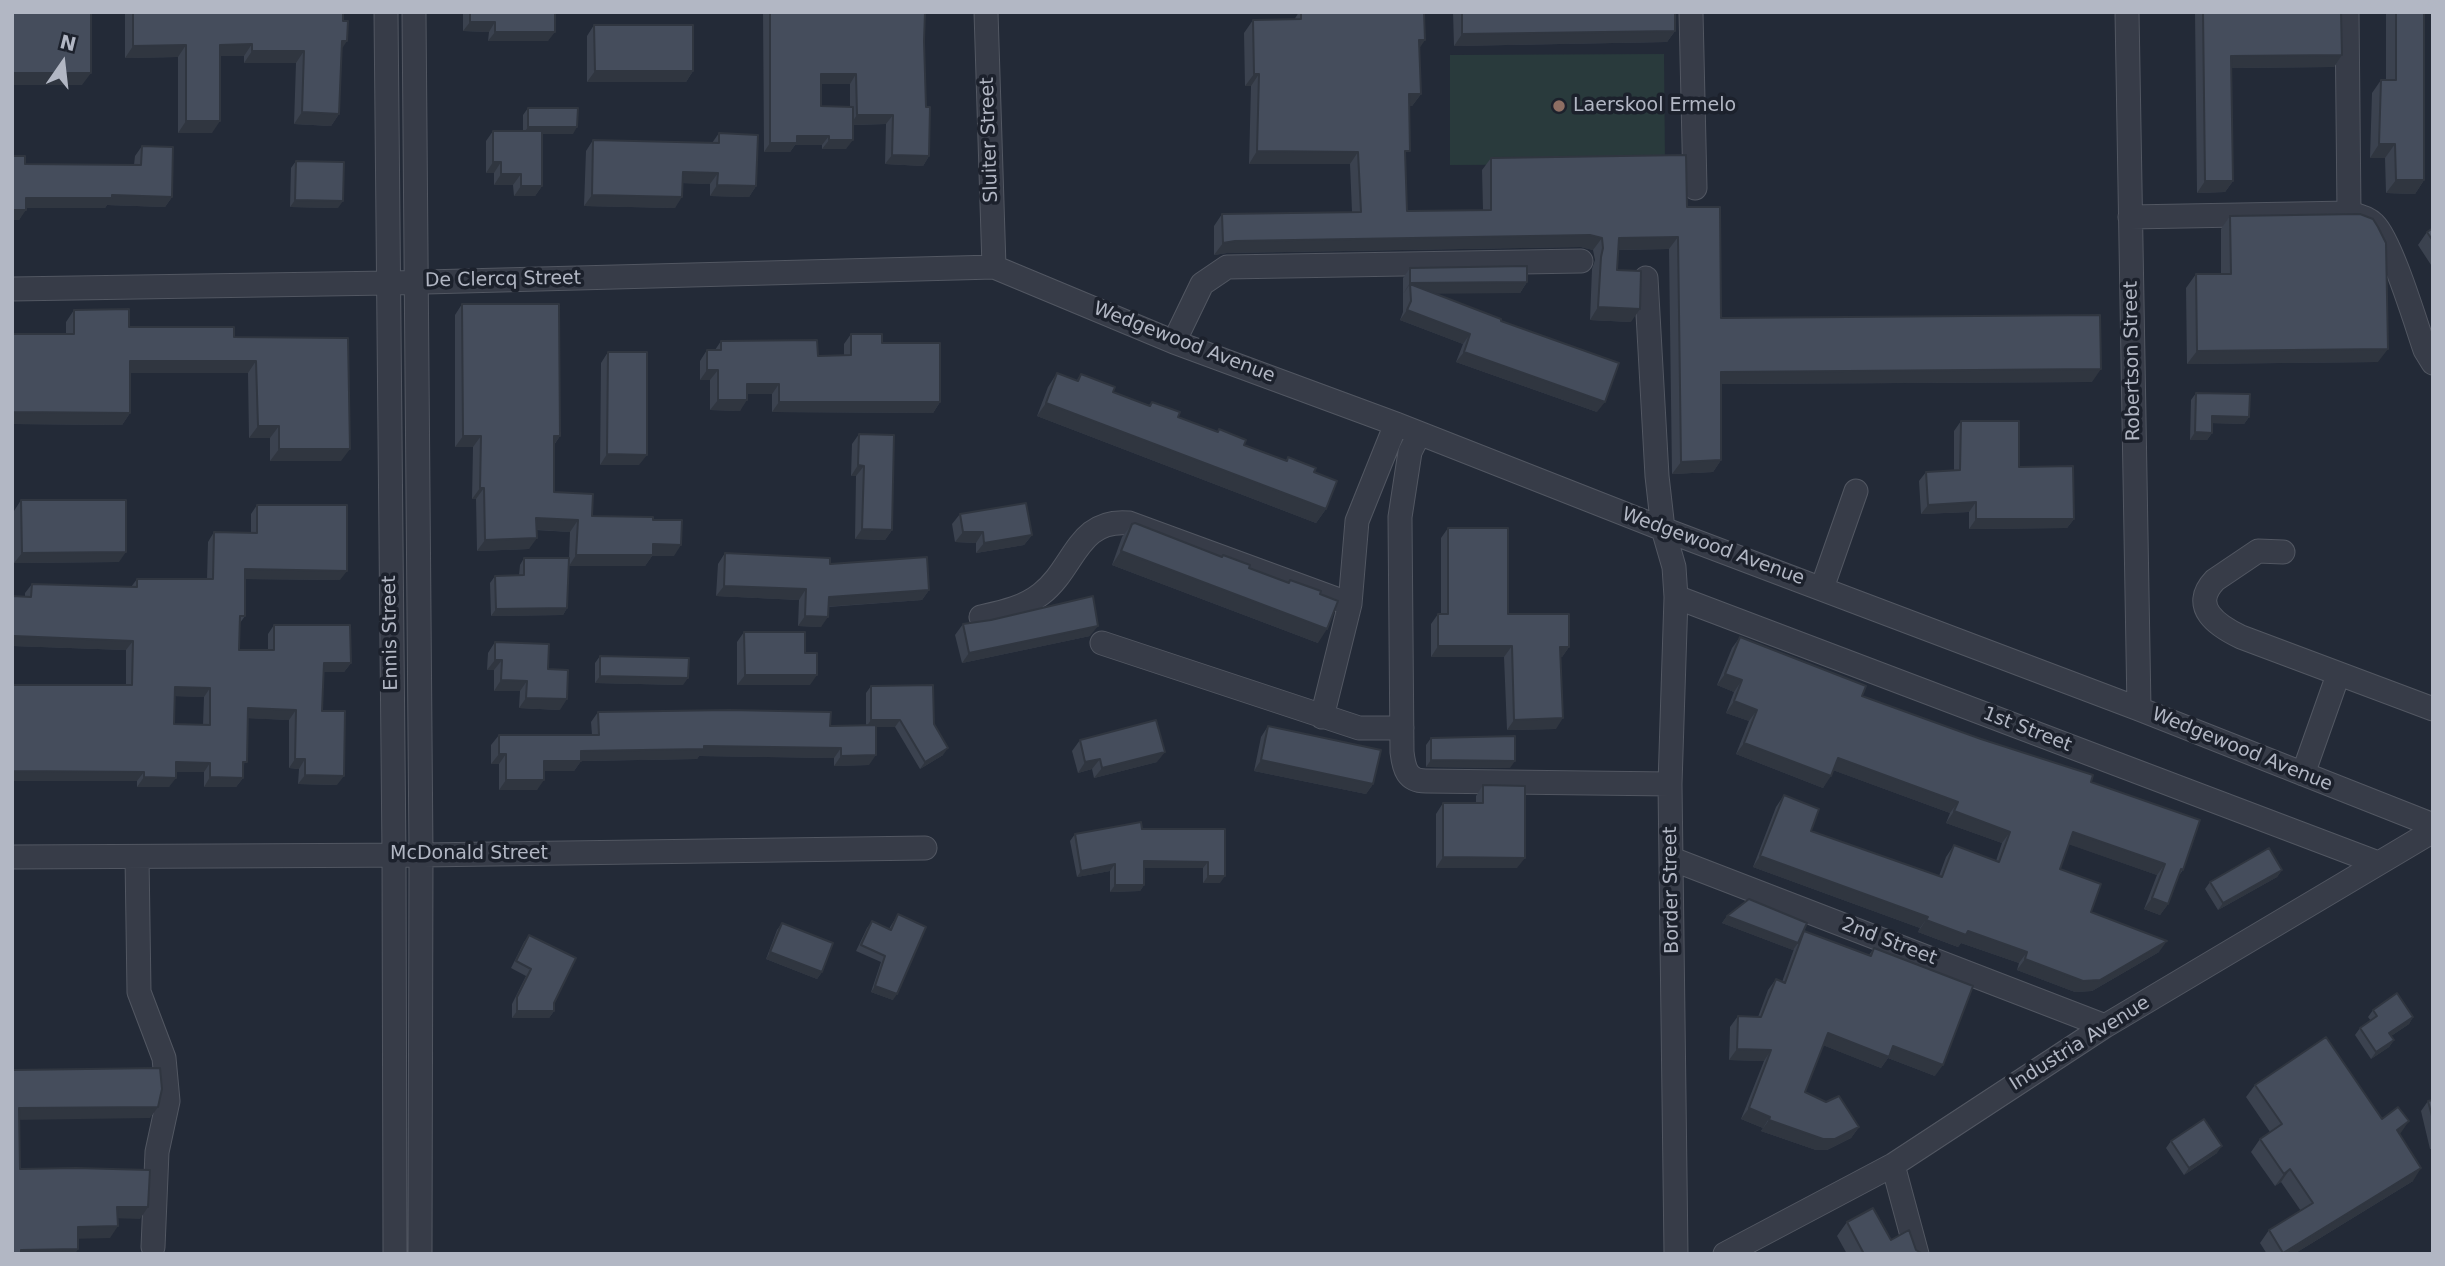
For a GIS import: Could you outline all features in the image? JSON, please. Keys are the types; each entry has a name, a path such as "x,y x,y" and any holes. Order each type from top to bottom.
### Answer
{"street":[{"name":"Ennis Street","path":"386,12 395,1254"},
{"name":"Ennis Street","path":"414,12 421,855 420,1254"},
{"name":"Sluiter Street","path":"986,12 994,267"},
{"path":"1690,12 1695,188"},
{"name":"Robertson Street","path":"2127,12 2139,709"},
{"path":"2347,12 2350,213"},
{"path":"2130,217 2350,213 2370,221 2382,234 2425,350 2433,363"},
{"path":"1174,342 1202,284 1227,267 1581,261"},
{"name":"De Clercq Street","path":"12,289 388,283 994,267"},
{"name":"Wedgewood Avenue","path":"994,267 1174,342 1822,587 2433,825"},
{"name":"Border Street","path":"1646,278 1657,476 1663,529 1674,566 1676,597 1670,784 1676,1254"},
{"path":"1322,717 1350,604 1357,521 1396,424"},
{"path":"1419,434 1410,452 1399,517 1403,764 1408,776 1415,781 1670,784"},
{"path":"1822,587 1856,491"},
{"path":"981,617 1017,609 1043,593 1092,531 1101,525 1119,522 1129,523 1350,604"},
{"path":"2284,552 2258,551 2215,580 2209,586 2205,599 2210,617 2241,637 2433,709"},
{"name":"1st Street","path":"1676,597 2378,863"},
{"path":"1102,643 1359,728 1402,728"},
{"path":"2303,774 2338,675"},
{"name":"Industria Avenue","path":"1725,1254 1893,1164 2105,1026 2433,831"},
{"name":"McDonald Street","path":"12,857 925,848"},
{"path":"137,857 138,981 142,1002 164,1058 168,1101 157,1153 153,1247"},
{"name":"2nd Street","path":"1672,859 2105,1026"},
{"path":"1893,1164 1917,1254"}],"shaded area":[{"path":"1664,54 1665,164 1450,165 1450,55"}],"building":[{"path":"12,12 91,12 91,73 12,73"},
{"path":"133,12 343,12 343,21 348,21 347,41 342,41 339,114 302,112 304,51 252,51 252,44 220,45 220,121 186,121 186,45 133,46"},
{"path":"470,12 555,12 555,32 495,32 495,22 470,22"},
{"path":"770,12 925,12 926,107 930,107 929,156 892,155 893,115 857,115 856,74 821,74 821,106 853,107 853,140 829,140 829,136 797,136 797,143 770,143"},
{"path":"1301,12 1424,12 1425,40 1419,40 1421,94 1409,94 1410,151 1405,151 1407,211 1491,210 1491,158 1686,155 1687,207 1720,207 1721,318 2100,315 2101,369 1721,372 1721,460 1681,462 1678,237 1619,238 1617,270 1641,271 1640,309 1598,307 1602,238 1590,235 1223,243 1222,214 1361,212 1358,152 1257,151 1259,74 1254,74 1253,20 1301,19"},
{"path":"1462,12 1675,12 1675,31 1462,34"},
{"path":"2203,12 2341,12 2342,55 2231,56 2233,181 2205,181"},
{"path":"2396,12 2424,12 2424,180 2396,180 2395,144 2379,144 2381,80 2396,80"},
{"path":"594,25 693,25 693,71 595,71"},
{"path":"528,108 578,108 577,127 528,127"},
{"path":"493,131 542,131 542,186 521,186 521,174 501,174 501,162 493,162"},
{"path":"719,133 758,135 756,186 717,185 718,173 683,172 682,197 592,195 593,140 719,143"},
{"path":"142,146 173,147 172,197 112,195 112,198 26,198 26,210 12,210 12,156 25,156 25,164 141,165"},
{"path":"296,161 344,162 343,201 295,200"},
{"path":"2360,214 2373,219 2386,243 2388,349 2197,351 2196,274 2231,274 2230,216"},
{"path":"2433,228 2433,241 2427,232"},
{"path":"1527,266 1527,282 1410,283 1410,268"},
{"path":"1410,284 1501,321 1619,363 1605,402 1464,352 1470,334 1407,310 1411,301"},
{"path":"462,304 559,304 560,436 554,436 554,492 593,494 592,516 682,520 681,545 653,544 653,555 576,555 578,520 536,518 537,538 485,540 484,488 480,488 481,436 463,436"},
{"path":"129,309 129,327 234,327 234,337 348,338 350,449 279,449 279,426 258,426 256,361 130,361 130,413 12,412 12,334 74,334 74,310"},
{"path":"851,334 882,334 882,343 940,343 940,402 779,402 779,384 747,384 747,400 718,400 718,370 707,370 707,350 721,350 721,341 817,340 818,356 851,355"},
{"path":"608,352 647,352 647,455 607,454"},
{"path":"1057,373 1078,381 1081,374 1115,387 1113,392 1150,406 1152,402 1180,412 1178,417 1246,440 1244,445 1287,461 1288,457 1316,468 1314,472 1337,481 1326,509 1046,403"},
{"path":"2196,393 2250,394 2249,417 2212,416 2212,433 2195,432"},
{"path":"1961,421 2019,421 2019,467 2073,466 2074,519 1976,519 1976,502 1928,505 1926,472 1960,470"},
{"path":"859,434 894,435 892,530 862,529 864,466 858,465"},
{"path":"21,500 126,500 126,552 22,553"},
{"path":"1026,503 1032,535 984,543 983,532 963,532 960,514"},
{"path":"257,505 347,505 347,571 245,569 245,616 240,616 239,650 274,650 274,625 350,625 351,663 324,663 322,711 345,711 344,776 305,775 305,759 295,759 296,710 248,708 247,762 243,762 243,778 210,777 210,763 176,762 176,778 144,777 144,772 12,771 12,685 132,685 133,641 14,636 12,646 12,596 31,597 32,584 137,587 137,579 213,579 214,532 257,533","holes":["175,687 210,688 210,725 174,724"]},
{"path":"1132,524 1250,565 1249,568 1289,583 1290,580 1321,591 1320,594 1338,601 1327,629 1121,551"},
{"path":"1448,528 1508,528 1508,614 1569,614 1569,647 1560,647 1563,718 1514,720 1512,646 1438,646 1438,614 1448,614"},
{"path":"725,553 830,558 830,564 927,557 929,590 829,597 828,617 805,616 806,589 724,586"},
{"path":"524,558 569,558 567,608 496,609 495,576 524,575"},
{"path":"1093,596 1098,626 969,653 963,624"},
{"path":"744,632 805,632 805,653 817,653 817,675 745,675"},
{"path":"1740,637 1866,686 1862,696 1981,739 2093,775 2091,782 2200,820 2168,904 2152,898 2165,864 2073,832 2060,869 2101,884 2091,912 2167,941 2100,980 2083,981 2025,959 2027,952 1968,931 1966,935 1926,920 1928,917 1760,856 1784,795 1819,809 1811,831 1942,877 1954,845 1999,862 2010,832 1954,811 1958,802 1838,758 1831,776 1744,743 1757,710 1734,701 1742,680 1725,674"},
{"path":"495,642 549,644 548,669 568,670 567,699 526,698 527,681 501,680 502,660 495,660"},
{"path":"600,656 689,658 688,678 600,676"},
{"path":"933,685 934,724 948,748 925,762 900,720 871,720 871,686"},
{"path":"598,712 831,712 830,726 876,725 876,755 841,756 841,748 704,746 704,749 581,751 581,761 544,761 544,780 506,780 506,754 499,754 499,735 599,735"},
{"path":"1156,720 1165,752 1102,768 1100,759 1085,762 1080,740"},
{"path":"1268,726 1381,750 1373,784 1261,760"},
{"path":"1515,736 1515,761 1431,760 1431,738"},
{"path":"1483,785 1525,786 1525,858 1443,857 1443,803 1483,803"},
{"path":"1141,822 1142,829 1225,829 1225,876 1208,876 1208,862 1144,861 1144,885 1115,885 1115,864 1081,871 1075,834"},
{"path":"2269,848 2282,870 2223,903 2210,882"},
{"path":"1749,899 1807,923 1798,943 1727,916"},
{"path":"898,914 926,927 897,994 875,986 885,956 861,945 872,921 891,930"},
{"path":"782,923 833,943 822,972 770,952"},
{"path":"1804,931 1871,956 1874,948 1973,986 1943,1065 1893,1046 1889,1057 1828,1033 1805,1092 1826,1102 1839,1096 1859,1127 1835,1139 1823,1139 1769,1120 1770,1117 1749,1108 1771,1050 1737,1049 1738,1016 1761,1017 1776,979 1785,983"},
{"path":"529,935 576,958 554,1003 554,1011 517,1011 517,997 531,969 516,961"},
{"path":"2397,993 2413,1017 2389,1033 2394,1040 2376,1052 2360,1028 2377,1016 2373,1010"},
{"path":"2326,1037 2382,1119 2398,1107 2409,1121 2397,1130 2421,1168 2283,1253 2269,1230 2313,1203 2290,1169 2284,1174 2260,1139 2282,1124 2255,1085"},
{"path":"160,1068 162,1089 158,1107 19,1108 20,1169 150,1170 148,1207 117,1207 118,1226 78,1227 78,1249 21,1250 21,1254 12,1254 12,1070"},
{"path":"2433,1100 2433,1120 2428,1101"},
{"path":"2204,1119 2222,1146 2189,1168 2171,1141"},
{"path":"1873,1208 1891,1240 1909,1230 1916,1250 1923,1254 1864,1254 1847,1222"}],"place":[{"name":"Laerskool Ermelo","path":"1559,106"}]}
